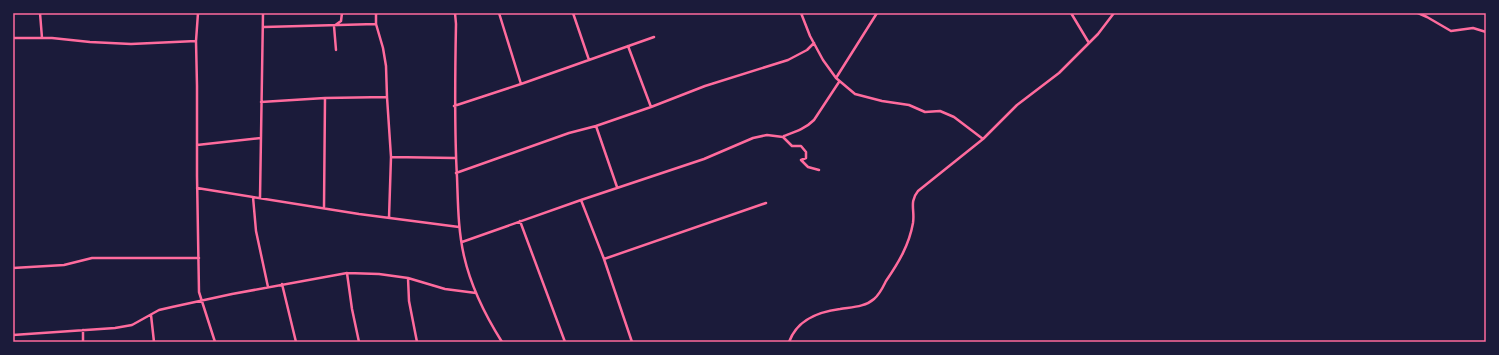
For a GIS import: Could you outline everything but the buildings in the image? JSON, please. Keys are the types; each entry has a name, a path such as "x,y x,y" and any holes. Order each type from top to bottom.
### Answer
{"street":[{"path":"40,13 42,38"},
{"path":"198,13 196,41 199,292 215,342"},
{"path":"260,198 261,102 264,26 263,13"},
{"path":"334,26 341,21 342,13"},
{"path":"376,13 376,24 383,48 386,66 391,157 389,218"},
{"path":"455,13 454,106 459,226 464,256 483,312 502,342"},
{"path":"499,13 521,84"},
{"path":"573,13 589,60"},
{"path":"801,13 814,43 836,78 855,94 882,101 909,105 925,112 940,111 946,113 954,117 983,139"},
{"path":"836,78 877,13"},
{"path":"1071,13 1089,43"},
{"path":"789,342 795,330 805,319 830,310 864,305 878,295 907,246 914,217 912,209 915,195 936,175 983,139 1017,105 1059,73 1098,34 1114,13"},
{"path":"1418,13 1451,32 1473,28 1486,32"},
{"path":"264,26 334,26 376,24"},
{"path":"334,26 336,50"},
{"path":"454,106 654,37"},
{"path":"13,38 42,38 131,44 196,41"},
{"path":"456,173 568,133 596,126 651,107 705,86 788,60 807,50 814,43"},
{"path":"628,46 651,107"},
{"path":"462,242 618,187 704,159 754,138 768,135 783,137 809,125 814,120 839,82"},
{"path":"261,102 325,98 387,97"},
{"path":"324,208 325,98"},
{"path":"596,126 618,187"},
{"path":"783,137 792,146 802,146 806,152 806,158 801,160 808,167 819,170"},
{"path":"197,145 261,138"},
{"path":"391,157 455,158"},
{"path":"197,188 389,218 459,226"},
{"path":"253,197 256,231 268,287"},
{"path":"581,200 604,260 632,342"},
{"path":"604,260 766,203"},
{"path":"520,221 565,342"},
{"path":"13,268 64,265 92,258 198,258"},
{"path":"13,335 115,328 132,324 172,307 282,284 347,273 379,274 408,278 445,289 476,293"},
{"path":"347,273 352,309 359,342"},
{"path":"408,278 410,301 418,342"},
{"path":"282,284 296,342"},
{"path":"151,315 154,342"},
{"path":"83,330 83,342"}]}
